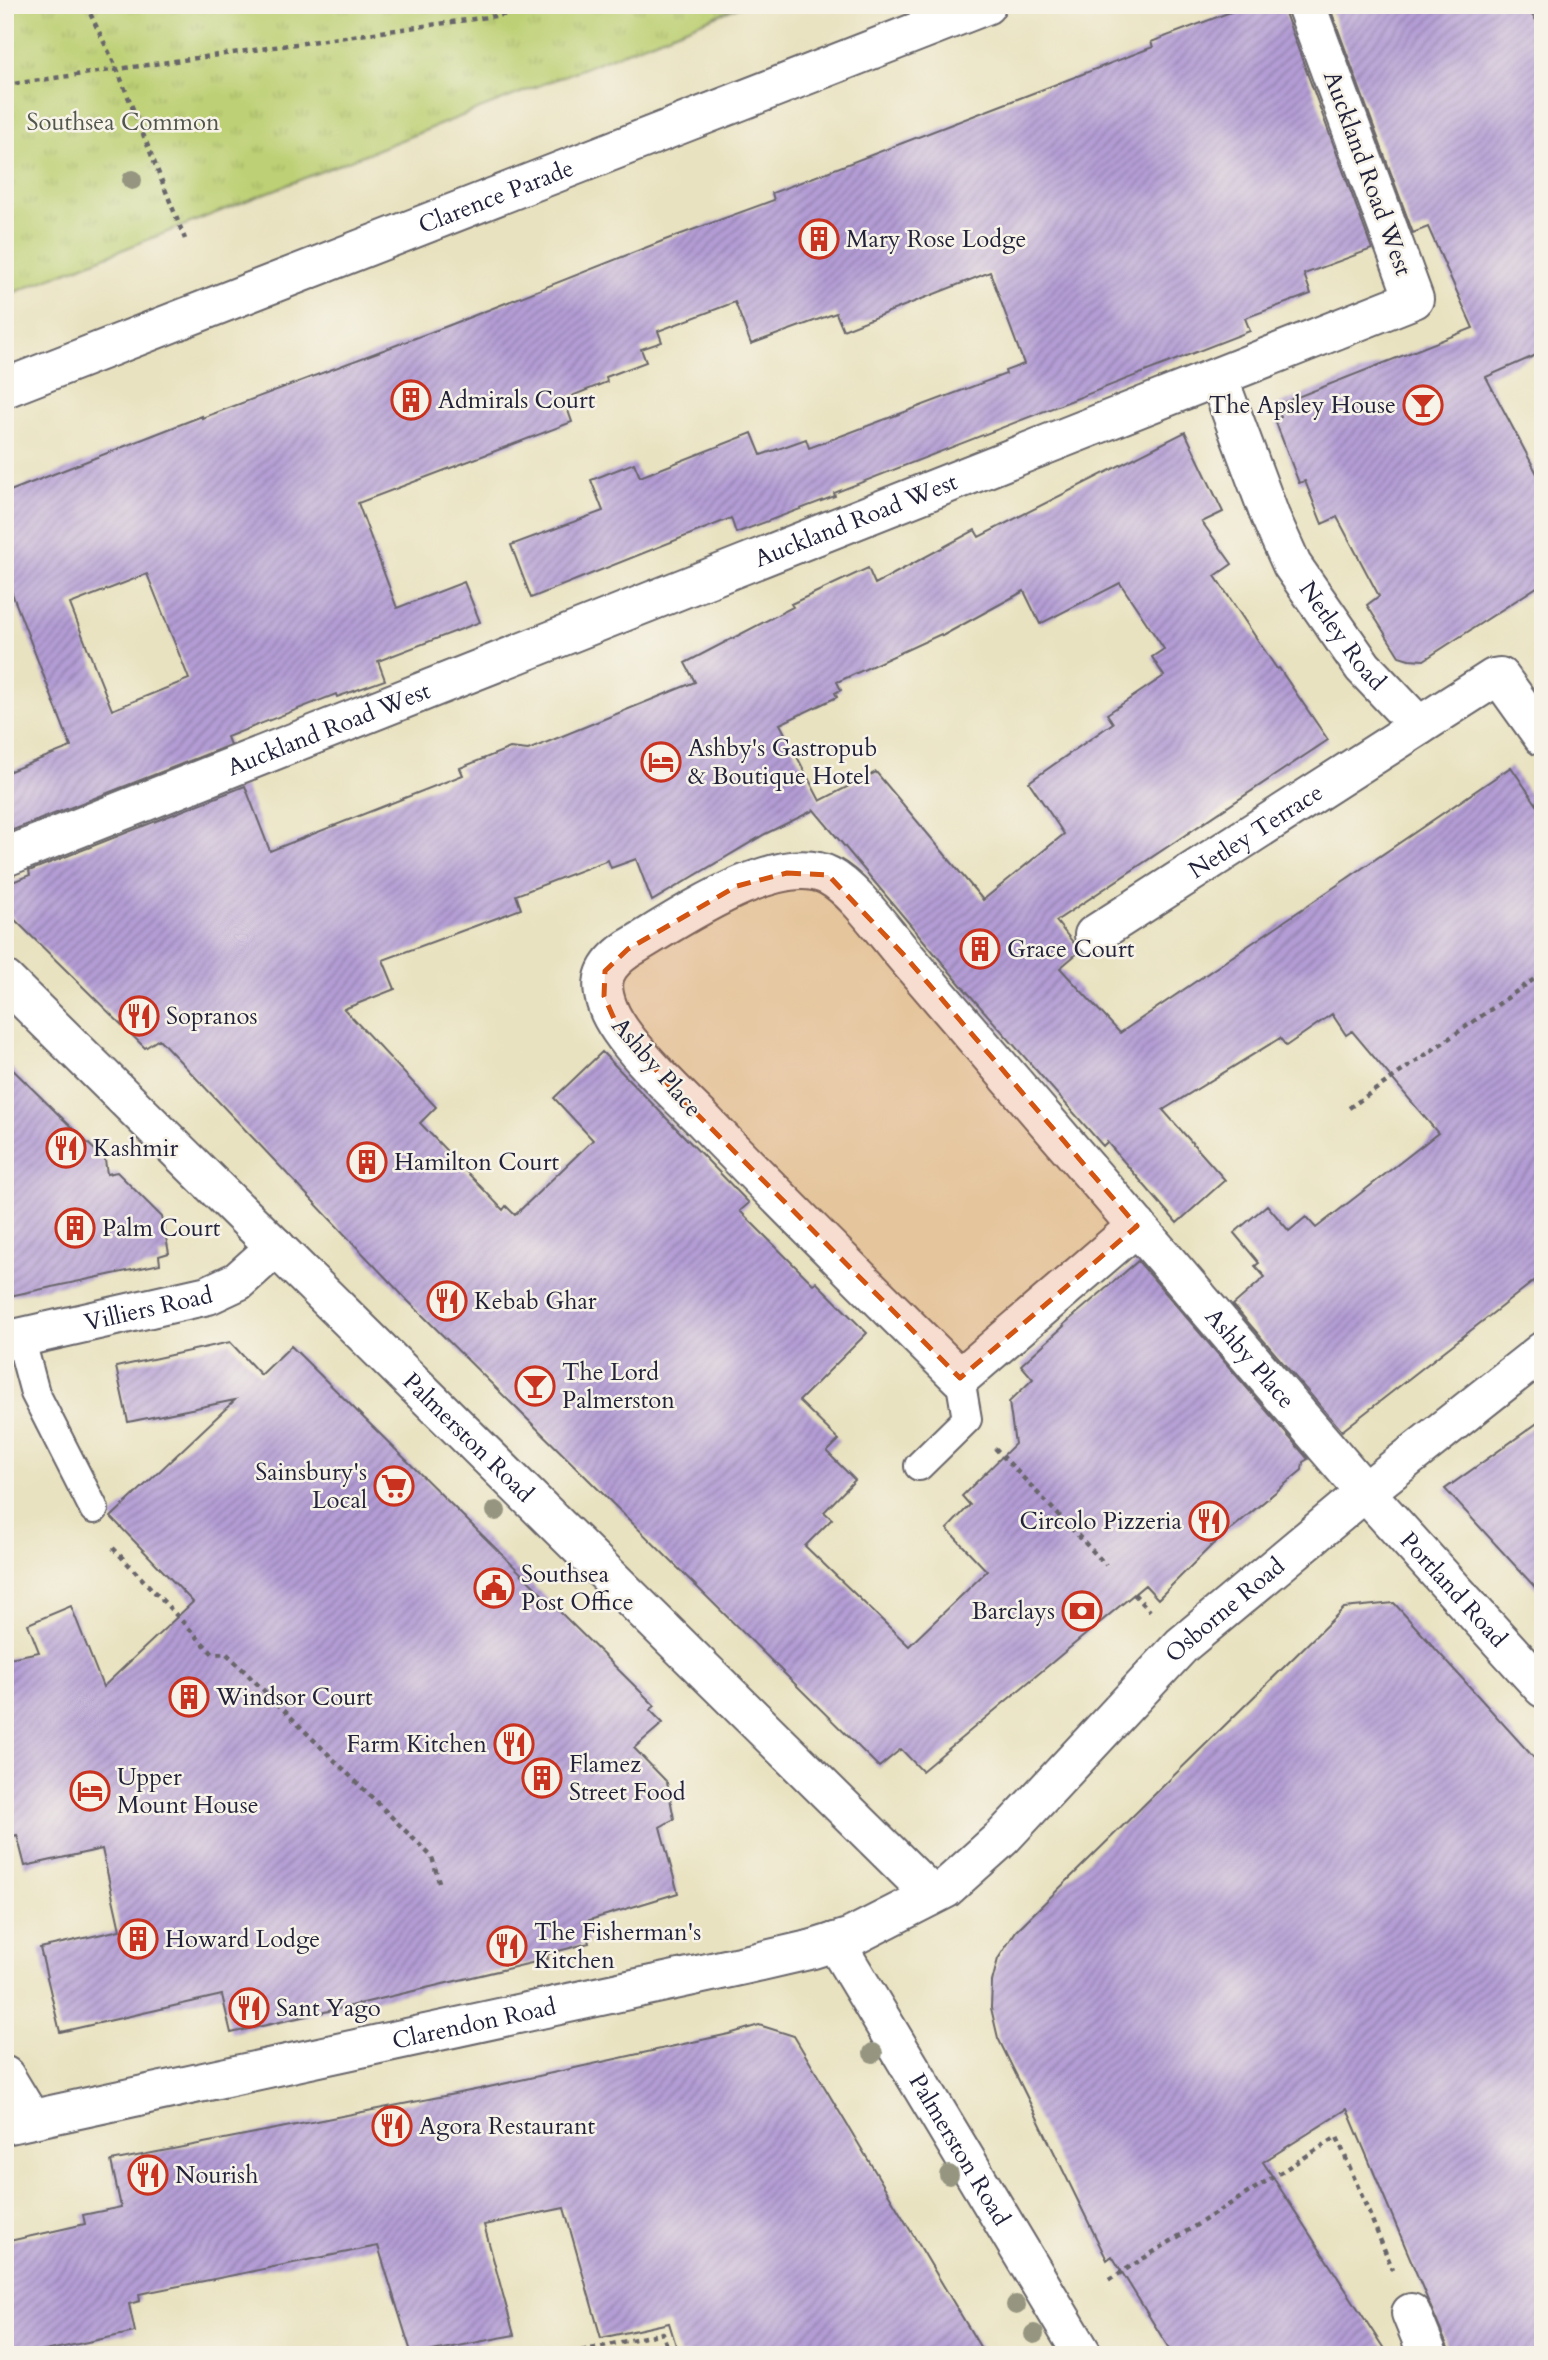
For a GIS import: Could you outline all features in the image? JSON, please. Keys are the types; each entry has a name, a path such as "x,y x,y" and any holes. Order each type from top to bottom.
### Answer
{"street":[{"name":"Clarence Parade","path":"5,388 986,5"},
{"name":"Auckland Road West","path":"5,856 1414,299 1306,5"},
{"name":"Netley Road","path":"1218,377 1270,516 1292,565 1363,667 1419,726"},
{"path":"1419,726 1494,678 1500,677 1543,737"},
{"name":"Netley Terrace","path":"1094,935 1419,726"},
{"name":"Ashby Place","path":"960,1378 738,1157 631,1042 615,1021 604,996 606,971 614,958 737,886 788,873 807,871 828,875 847,889 1365,1492"},
{"name":"Palmerston Road","path":"5,980 932,1895"},
{"path":"960,1378 1137,1226"},
{"name":"Villiers Road","path":"12,1339 208,1295 238,1281 276,1247"},
{"name":"Osborne Road","path":"932,1895 946,1889 1003,1837 1182,1645 1365,1492 1543,1351"},
{"name":"Portland Road","path":"1365,1492 1543,1688"},
{"name":"Clarendon Road","path":"18,2122 744,1965 851,1937 932,1895"},
{"name":"Palmerston Road","path":"835,1941 1083,2355"},
{"path":"5,2076 18,2122"},
{"path":"1411,2313 1428,2355"}],"lane":[{"path":"12,1339 35,1393 94,1509"},
{"path":"919,1466 967,1419 960,1378"}],"path":[{"path":"86,5 117,69 185,239"},
{"path":"5,85 573,5"},
{"path":"1349,1108 1543,972"},
{"path":"967,1419 1106,1565"},
{"path":"94,1509 98,1532 213,1654 226,1653 432,1857 439,1882"},
{"path":"1109,2280 1337,2137 1411,2313"},
{"path":"562,2355 663,2333 668,2355"}],"highlighted area":[{"path":"787,873 828,875 903,954 1137,1226 960,1378 672,1089 615,1021 604,996 605,971 628,949 737,886"}],"green space":[{"name":"Southsea Common","path":"5,5 744,5 5,296"}],"building":[{"path":"1249,5 1285,5 1285,13 1372,249 1304,274 1311,294 1245,318 1250,331 736,533 731,518 531,598 511,545 603,511 591,480 634,463 640,477 752,433 761,455 806,439 809,448 1006,374 1005,371 1024,364 990,272 843,330 836,313 751,344 735,302 658,331 662,342 641,349 646,362 606,377 607,382 564,399 572,422 358,503 397,608 464,582 480,622 378,661 385,680 337,697 336,694 227,737 230,745 13,830 5,811 5,773 71,747 5,575 5,493 774,200 772,193 1153,47 1151,42","holes":["147,574 189,679 112,710 70,604"]},
{"path":"1329,5 1524,5 1543,29 1543,352 1486,377 1543,485 1543,583 1424,660 1399,656 1367,605 1379,596 1337,517 1322,524 1305,481 1299,483 1275,420 1281,417 1277,405 1473,328 1428,227 1413,233"},
{"path":"1185,432 1223,512 1202,522 1232,564 1215,576 1328,740 1056,921 1080,951 1060,968 1120,1033 1511,767 1543,814 1543,1274 1342,1431 1233,1305 1265,1277 1255,1266 1259,1263 1234,1233 1267,1205 1289,1231 1306,1217 1316,1228 1438,1133 1352,1031 1346,1035 1332,1014 1286,1046 1280,1038 1163,1110 1225,1180 1177,1223 1107,1142 1103,1146 961,985 814,810 765,834 652,901 636,859 611,868 608,860 516,895 521,909 383,960 395,989 344,1009 436,1107 420,1123 503,1210 506,1206 515,1215 593,1140 554,1098 602,1052 749,1203 740,1211 867,1333 799,1401 839,1440 827,1452 855,1480 824,1512 832,1519 805,1546 909,1646 987,1571 947,1529 970,1505 962,1496 1015,1444 1009,1402 1033,1379 1021,1365 1138,1261 1308,1459 1303,1462 1302,1470 1211,1546 1158,1599 1145,1585 922,1771 901,1749 879,1767 407,1300 159,1039 145,1048 5,910 5,885 30,875 29,871 245,786 270,851 463,775 460,768 510,748 528,750 695,682 685,663 793,607 791,604 868,568 875,584 975,530 979,537","holes":["1120,583 1164,649 1152,657 1164,676 1107,714 1113,723 1029,782 1064,834 983,900 876,772 820,801 780,724 837,697 835,693 841,690 837,682 941,634 942,636 1024,591 1040,624"]},
{"name":"Palm Court","path":"5,1062 105,1160 107,1174 117,1172 162,1217 169,1253 159,1256 160,1264 5,1297"},
{"path":"230,1342 261,1375 291,1346 655,1706 650,1710 663,1723 634,1748 667,1782 674,1819 660,1827 678,1893 583,1922 589,1943 547,1954 548,1959 231,2033 222,1995 60,2032 40,1948 120,1930 102,1849 25,1866 17,1835 5,1838 5,1659 39,1652 28,1624 71,1606 103,1687 193,1602 111,1517 235,1400 128,1422 116,1367"},
{"path":"1543,1419 1543,1596 1445,1489"},
{"path":"1394,1603 1543,1768 1543,2355 1451,2355 1347,2109 1263,2162 1388,2355 1173,2355 1112,2256 1107,2260 998,2038 991,2008 992,1982 998,1959 1016,1931 1344,1608"},
{"path":"759,2025 794,2036 985,2355 679,2355 669,2323 601,2338 564,2208 484,2225 514,2335 412,2355 378,2246 139,2294 140,2301 129,2304 135,2332 26,2355 5,2355 5,2242 85,2224 83,2215 121,2207 111,2161 480,2089"}],"place":[{"name":"Mary Rose Lodge","path":"819,239"},
{"name":"Admirals Court","path":"411,400"},
{"name":"The Apsley House","path":"1423,405"},
{"name":"Ashby's Gastropub & Boutique Hotel","path":"661,762"},
{"name":"Grace Court","path":"980,949"},
{"name":"Sopranos","path":"139,1016"},
{"name":"Kashmir","path":"66,1148"},
{"name":"Hamilton Court","path":"367,1162"},
{"name":"Palm Court","path":"75,1228"},
{"name":"Kebab Ghar","path":"447,1301"},
{"name":"The Lord Palmerston","path":"535,1386"},
{"name":"Sainsbury's Local","path":"394,1486"},
{"name":"Circolo Pizzeria","path":"1209,1521"},
{"name":"Southsea Post Office","path":"494,1588"},
{"name":"Barclays","path":"1082,1611"},
{"name":"Windsor Court","path":"189,1697"},
{"name":"Farm Kitchen","path":"514,1744"},
{"name":"Flamez Street Food","path":"542,1778"},
{"name":"Upper Mount House","path":"90,1791"},
{"name":"Howard Lodge","path":"138,1939"},
{"name":"The Fisherman's Kitchen","path":"507,1946"},
{"name":"Sant Yago","path":"249,2008"},
{"name":"Agora Restaurant","path":"392,2126"},
{"name":"Nourish","path":"148,2175"}]}
